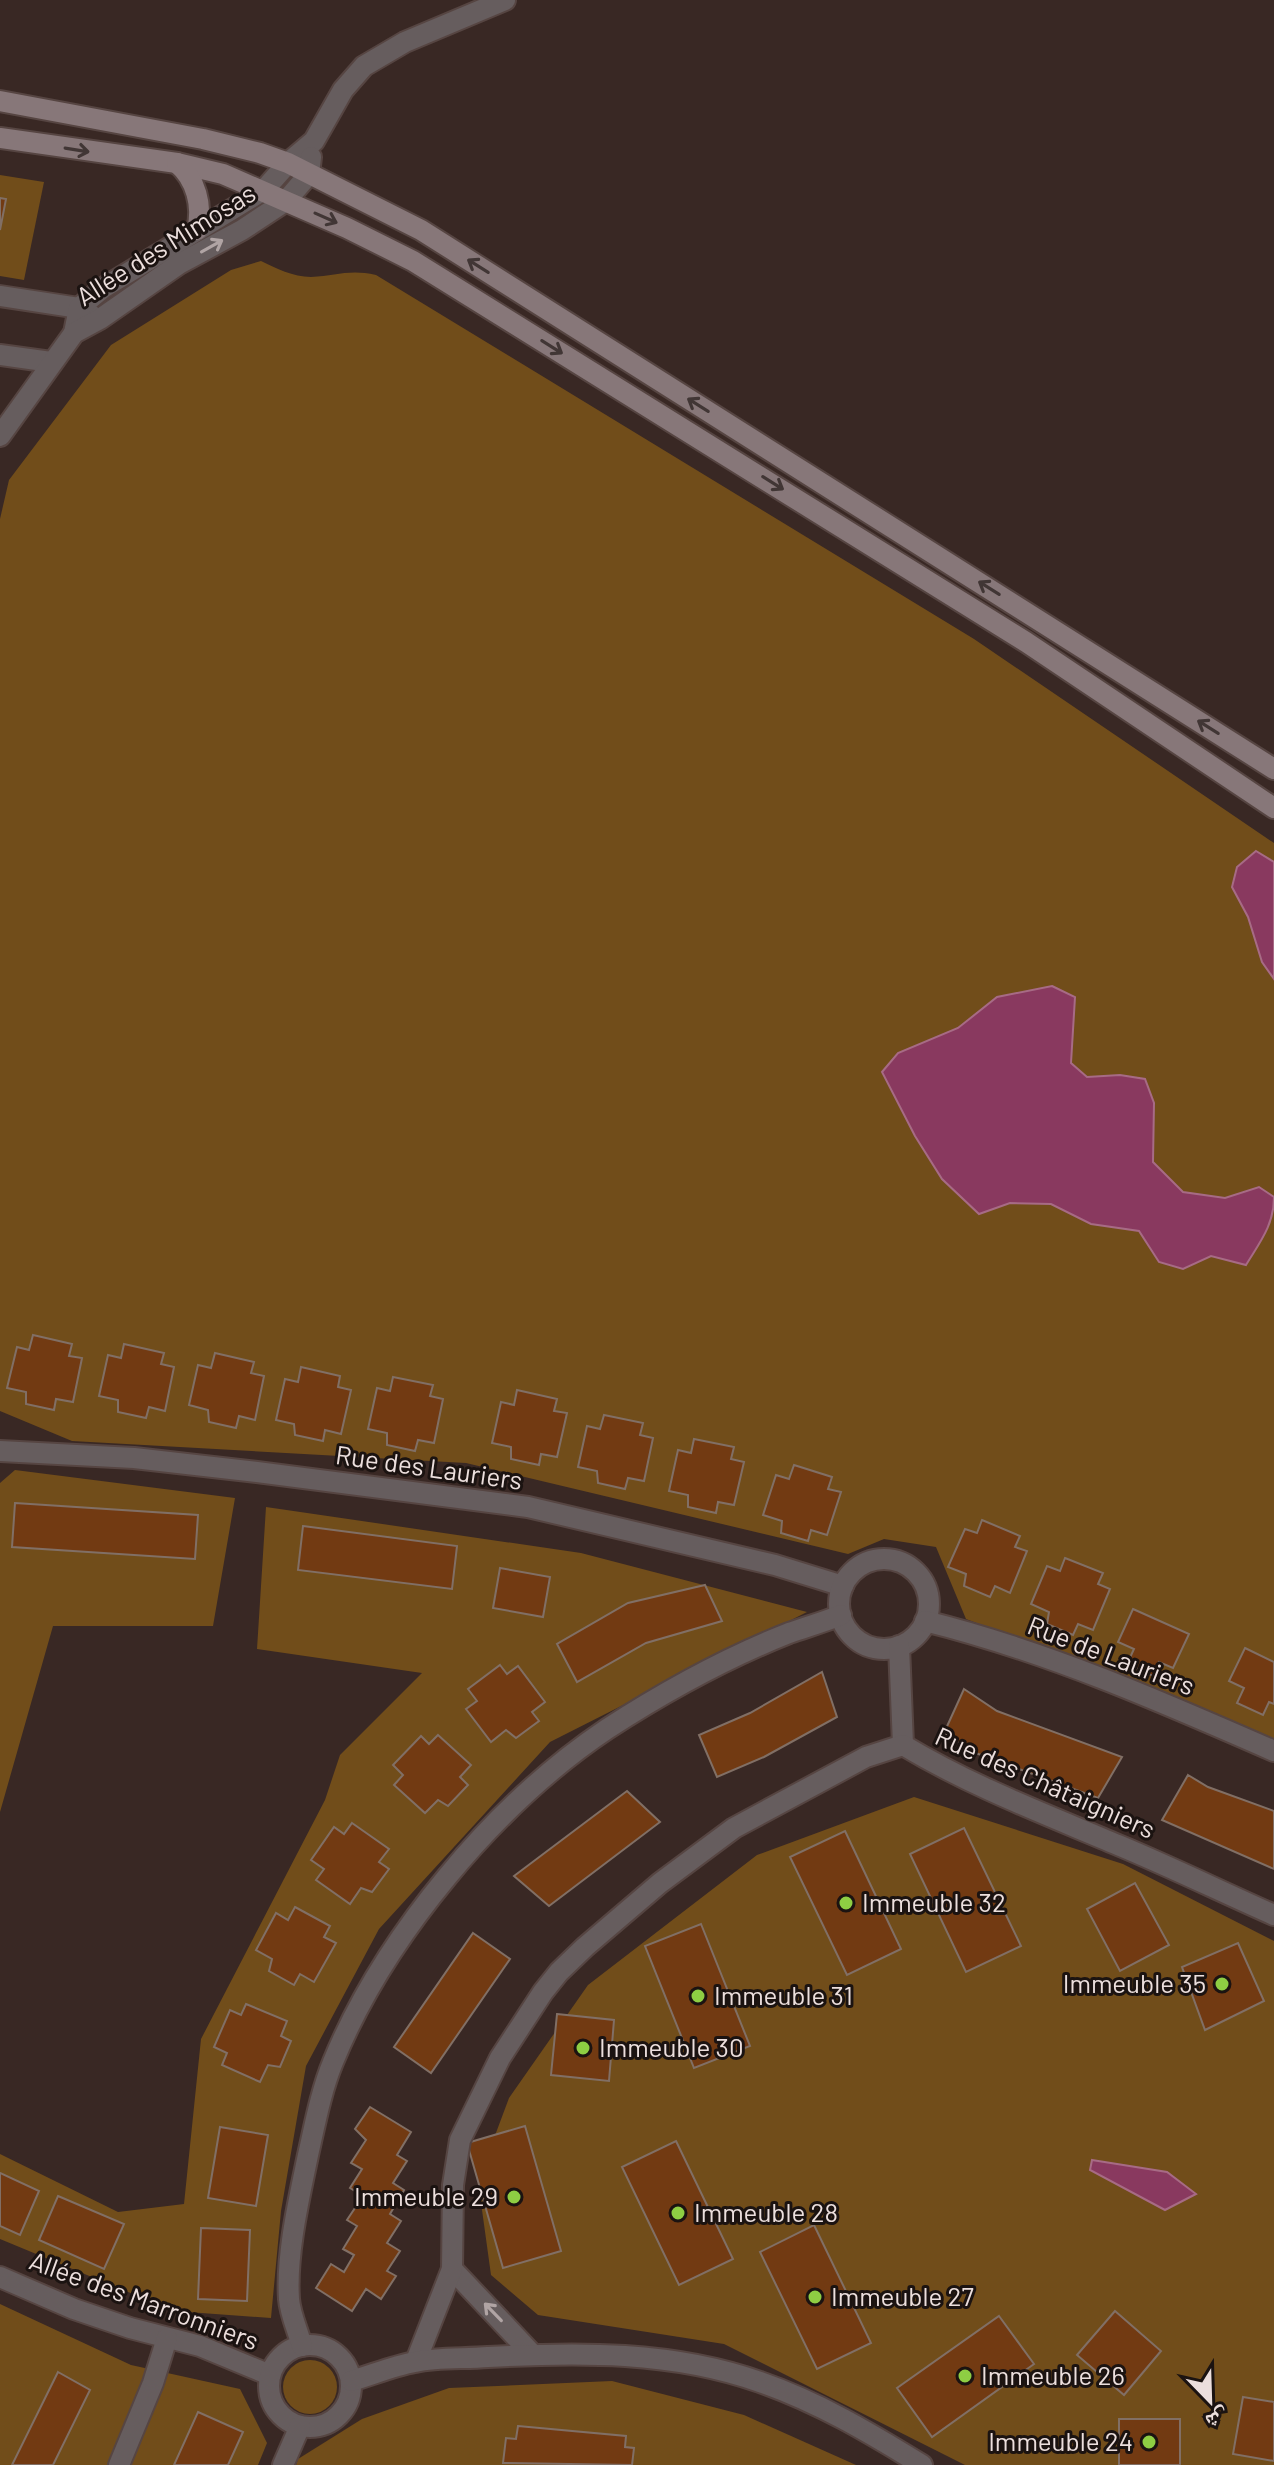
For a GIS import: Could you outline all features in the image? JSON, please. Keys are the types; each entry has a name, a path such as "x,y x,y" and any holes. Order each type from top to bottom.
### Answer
{"street":[{"path":"309,174 314,141 343,90 364,66 405,42 505,0"},
{"path":"0,101 203,139 288,163 421,230 1274,769"},
{"path":"0,138 177,163 223,174 264,190 413,261 1013,633 1274,808"},
{"name":"Allée des Mimosas","path":"74,333 79,308 137,266 264,190 288,163 314,141"},
{"path":"177,163 189,173 193,184 198,202 197,230"},
{"name":"Allée des Mimosas","path":"0,436 74,333 100,319 179,264 242,230 286,201 309,174"},
{"path":"0,296 79,308 100,319"},
{"path":"0,355 51,362"},
{"name":"Rue des Lauriers","path":"0,1451 134,1458 528,1507 775,1565 843,1586"},
{"path":"884,1559 905,1564 922,1579 928,1592 929,1607 925,1621 915,1636 899,1646 886,1649 866,1645 850,1633 841,1615 839,1601 843,1586 857,1569 869,1562 884,1559"},
{"path":"302,2346 289,2300 292,2249 295,2216 320,2105 332,2064 353,2019 384,1964 430,1899 515,1805 572,1755 607,1730 741,1655 841,1615"},
{"name":"Rue de Lauriers","path":"925,1621 983,1635 1103,1678 1274,1751"},
{"path":"899,1646 903,1745"},
{"name":"Rue des Châtaigniers","path":"452,2269 453,2185 460,2140 500,2058 523,2019 559,1972 660,1883 734,1828 866,1757 903,1745 1004,1798 1122,1846 1274,1915"},
{"path":"416,2361 452,2269 533,2355"},
{"name":"Allée des Marronniers","path":"0,2277 87,2314 200,2346 270,2375"},
{"path":"119,2465 153,2383 167,2338"},
{"path":"316,2345 334,2353 347,2368 351,2381 350,2396 340,2414 322,2425 300,2426 287,2420 276,2410 270,2397 270,2375 286,2353 302,2346 316,2345"},
{"path":"351,2381 416,2361 533,2355 610,2355 652,2359 738,2375 814,2403 922,2465"},
{"path":"283,2465 300,2426"}],"shaded area":[{"path":"0,175 44,182 24,280 0,276"},
{"path":"261,261 304,277 350,273 376,275 974,639 1274,843 1274,1746 1173,1699 966,1619 936,1547 884,1539 848,1554 466,1463 72,1441 0,1411 0,519 9,480 111,345 231,270"},
{"path":"1256,851 1274,862 1274,979 1262,962 1248,917 1232,887 1237,867"},
{"path":"1052,986 1075,997 1071,1063 1087,1077 1120,1075 1145,1079 1154,1103 1153,1162 1183,1192 1225,1198 1259,1187 1274,1197 1269,1225 1246,1265 1211,1256 1183,1269 1159,1262 1139,1231 1091,1224 1051,1204 1010,1203 979,1214 942,1179 915,1136 882,1072 898,1053 958,1028 997,997"},
{"path":"15,1470 235,1498 213,1626 53,1626 0,1812 0,1483"},
{"path":"266,1507 581,1553 807,1612 550,1742 379,1929 306,2066 281,2211 271,2318 174,2311 0,2239 0,2154 118,2212 184,2204 201,2039 325,1800 340,1755 422,1673 257,1649"},
{"path":"914,1797 1123,1864 1274,1941 1274,2465 965,2465 724,2344 538,2315 491,2275 478,2181 509,2098 588,1985 757,1855"},
{"path":"1092,2160 1167,2172 1196,2194 1165,2210 1090,2170"},
{"path":"0,2304 131,2365 240,2389 267,2443 258,2465 0,2465"},
{"path":"310,2360 329,2368 337,2387 329,2406 310,2414 291,2406 283,2387 291,2368"},
{"path":"612,2381 744,2415 856,2465 296,2465 298,2459 362,2419 449,2388"}],"building":[{"path":"0,198 6,199 0,230"},
{"path":"33,1335 72,1344 69,1356 82,1358 73,1402 56,1399 54,1410 26,1404 26,1392 7,1388 17,1347 29,1350"},
{"path":"124,1344 164,1353 161,1364 174,1367 165,1411 149,1407 146,1418 118,1412 118,1400 99,1396 108,1355 121,1358"},
{"path":"215,1353 254,1362 251,1373 264,1376 255,1420 239,1416 236,1428 209,1422 208,1410 189,1405 198,1365 211,1368"},
{"path":"301,1367 340,1376 338,1387 351,1390 341,1434 325,1430 323,1441 295,1435 294,1424 276,1420 285,1379 298,1382"},
{"path":"393,1377 433,1385 430,1396 443,1399 434,1443 418,1440 415,1451 387,1445 387,1433 368,1429 377,1388 390,1391"},
{"path":"517,1390 557,1399 554,1411 567,1413 557,1457 541,1454 539,1465 511,1459 511,1447 492,1443 501,1402 514,1405"},
{"path":"604,1415 643,1423 640,1435 653,1438 644,1481 628,1478 625,1489 598,1483 597,1471 578,1467 587,1426 600,1429"},
{"path":"694,1439 734,1447 731,1459 744,1462 734,1505 718,1502 716,1513 688,1507 688,1495 669,1491 678,1450 691,1453"},
{"path":"794,1465 832,1477 828,1489 841,1492 827,1535 811,1530 808,1541 781,1533 782,1521 763,1515 776,1475 789,1479"},
{"path":"15,1503 198,1515 195,1559 12,1547"},
{"path":"982,1520 1020,1536 1015,1547 1027,1551 1010,1593 995,1586 990,1597 964,1586 966,1574 948,1567 965,1529 977,1533"},
{"path":"303,1526 457,1546 452,1589 298,1570"},
{"path":"1065,1558 1103,1573 1098,1584 1110,1589 1093,1630 1078,1624 1073,1635 1047,1624 1049,1612 1031,1604 1047,1566 1060,1571"},
{"path":"500,1568 550,1577 543,1617 493,1608"},
{"path":"705,1585 722,1621 646,1643 577,1682 557,1644 628,1603"},
{"path":"1133,1609 1189,1634 1173,1668 1159,1662 1153,1676 1127,1664 1134,1649 1118,1642"},
{"path":"1245,1648 1274,1662 1274,1704 1269,1702 1263,1715 1237,1703 1244,1688 1229,1681"},
{"path":"500,1665 507,1674 518,1666 545,1702 532,1712 539,1721 516,1738 506,1730 491,1742 466,1709 477,1701 468,1689"},
{"path":"822,1672 837,1717 764,1757 717,1777 699,1735 750,1713"},
{"path":"964,1689 997,1711 1122,1757 1098,1798 973,1752 944,1733"},
{"path":"438,1735 471,1765 460,1777 468,1785 448,1806 438,1800 425,1813 394,1785 403,1775 393,1765 421,1736 429,1744"},
{"path":"1188,1775 1208,1787 1274,1811 1274,1869 1162,1820"},
{"path":"627,1791 660,1822 549,1906 514,1876"},
{"path":"352,1823 389,1849 379,1862 389,1869 372,1892 361,1888 350,1904 316,1880 324,1869 311,1860 334,1827 344,1834"},
{"path":"964,1828 1021,1946 966,1972 910,1854"},
{"name":"Immeuble 32","path":"845,1831 901,1949 847,1975 790,1857"},
{"path":"1135,1883 1169,1945 1120,1971 1087,1909"},
{"path":"295,1907 330,1926 324,1937 336,1943 314,1982 300,1974 294,1985 269,1971 272,1959 256,1950 276,1913 288,1920"},
{"name":"Immeuble 31","path":"701,1924 750,2046 694,2068 645,1946"},
{"path":"473,1933 510,1959 431,2073 394,2047"},
{"name":"Immeuble 35","path":"1238,1943 1264,2001 1205,2030 1182,1967"},
{"path":"246,2004 287,2021 281,2036 291,2041 280,2067 268,2065 260,2082 222,2065 227,2053 214,2047 230,2010 241,2015"},
{"name":"Immeuble 30","path":"557,2014 614,2020 609,2081 551,2075"},
{"path":"370,2107 411,2132 397,2155 407,2161 393,2183 404,2190 390,2214 401,2221 387,2243 400,2251 387,2271 396,2276 381,2299 366,2289 352,2311 316,2288 331,2264 344,2272 354,2255 343,2249 357,2226 347,2220 363,2196 350,2188 362,2169 351,2163 366,2140 355,2129"},
{"name":"Immeuble 29","path":"525,2126 561,2251 503,2268 467,2143"},
{"path":"220,2127 268,2135 256,2206 208,2198"},
{"name":"Immeuble 28","path":"676,2141 733,2259 679,2285 622,2167"},
{"path":"0,2173 39,2191 20,2235 0,2226"},
{"path":"58,2196 124,2224 104,2269 39,2240"},
{"name":"Immeuble 27","path":"814,2225 871,2343 817,2369 760,2252"},
{"path":"201,2228 250,2230 247,2301 198,2299"},
{"path":"1115,2311 1161,2351 1124,2395 1077,2355"},
{"name":"Immeuble 26","path":"999,2316 1034,2364 932,2437 897,2388"},
{"path":"58,2372 90,2390 53,2465 12,2465"},
{"path":"1243,2397 1274,2402 1274,2461 1233,2454"},
{"path":"198,2412 243,2432 228,2465 174,2465"},
{"name":"Immeuble 24","path":"1119,2419 1180,2419 1180,2465 1119,2465"},
{"path":"518,2426 626,2436 625,2447 634,2448 632,2465 503,2463 506,2438 516,2439"}],"place":[{"name":"Immeuble 32","path":"846,1903"},
{"name":"Immeuble 35","path":"1222,1984"},
{"name":"Immeuble 31","path":"698,1996"},
{"name":"Immeuble 30","path":"583,2048"},
{"name":"Immeuble 29","path":"514,2197"},
{"name":"Immeuble 28","path":"678,2213"},
{"name":"Immeuble 27","path":"815,2297"},
{"name":"Immeuble 26","path":"965,2376"},
{"name":"Immeuble 24","path":"1149,2442"}]}
